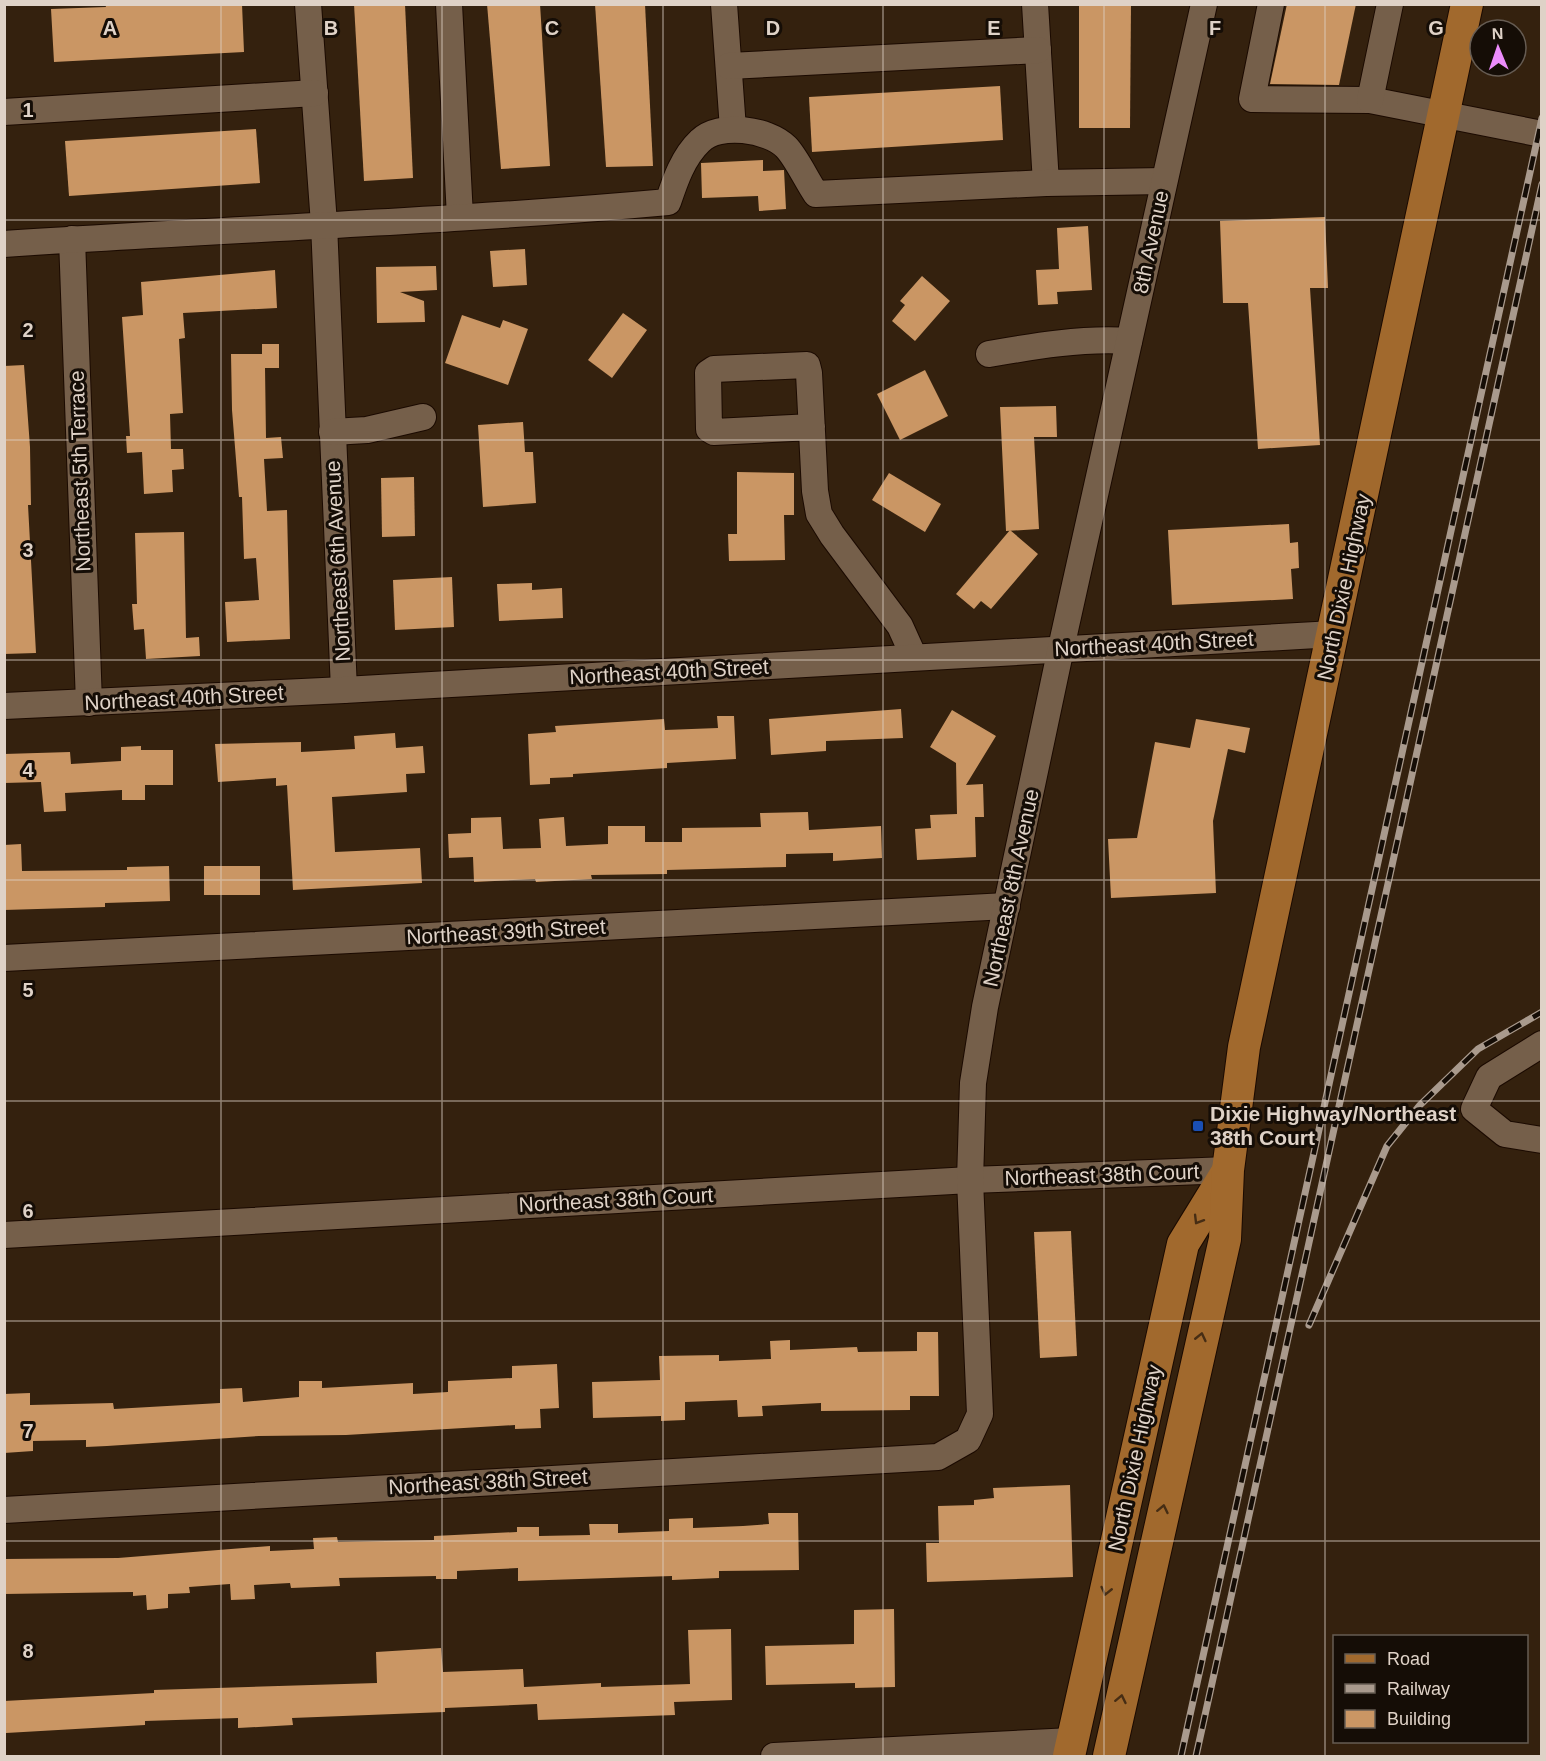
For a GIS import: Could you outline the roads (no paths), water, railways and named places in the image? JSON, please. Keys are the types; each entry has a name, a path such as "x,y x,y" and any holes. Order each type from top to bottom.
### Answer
{"main road":[{"name":"North Dixie Highway","path":"1109,1756 1224,1239 1228,1170 1244,1047 1467,4"},
{"name":"North Dixie Highway","path":"1071,1749 1183,1244 1228,1170"}],"street":[{"name":"Northeast 6th Avenue","path":"308,4 324,224 344,690"},
{"path":"449,4 460,217"},
{"path":"724,4 733,129"},
{"path":"1035,4 1046,183"},
{"name":"8th Avenue","path":"1129,341 1204,4"},
{"path":"1271,4 1252,99 1370,100 1542,134"},
{"path":"1370,100 1390,4"},
{"path":"729,66 1038,50"},
{"path":"4,112 315,93"},
{"path":"4,244 542,213 668,202 679,171 701,139 733,129 763,133 786,147 816,194 1046,183 1164,181"},
{"name":"Northeast 5th Terrace","path":"72,239 89,703"},
{"path":"989,354 1038,345 1105,340 1129,341"},
{"name":"Northeast 8th Avenue","path":"968,1440 980,1414 970,1180 973,1083 985,1007 1129,341"},
{"path":"812,427 714,432 709,429 708,373 714,369 807,365 812,427 815,491 819,514 900,626 914,657"},
{"name":"Northeast 6th Avenue","path":"332,432 367,430 423,417"},
{"name":"Northeast 40th Street","path":"4,706 344,690 1334,634"},
{"name":"Northeast 39th Street","path":"4,958 1007,906"},
{"path":"1542,1044 1489,1077 1474,1109 1505,1134 1542,1140"},
{"name":"Northeast 38th Court","path":"4,1235 970,1180 1228,1170"},
{"name":"Northeast 38th Street","path":"4,1510 938,1456 968,1440"},
{"path":"790,1756 1071,1749"}],"railway":[{"path":"1181,1756 1542,118"},
{"path":"1196,1756 1542,184"},
{"path":"1309,1325 1387,1146 1420,1105 1478,1049 1542,1012"}],"place":[{"name":"Dixie Highway/Northeast 38th Court","path":"1198,1126"}]}
